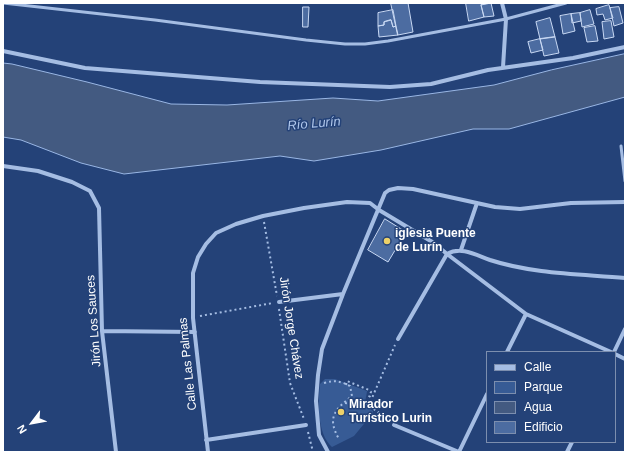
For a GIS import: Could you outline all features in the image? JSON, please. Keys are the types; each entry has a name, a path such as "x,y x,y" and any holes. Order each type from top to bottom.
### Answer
{"street":[{"path":"502,3 506,19 503,67"},
{"path":"3,51 85,68 260,82 390,87 431,84 503,67 573,58 625,47"},
{"name":"Jirón Los Sauces","path":"3,166 38,171 72,182 90,191 99,208 102,331 116,452"},
{"path":"328,452 319,435 317,425 316,401 322,349 385,193 389,190 398,188 413,189 495,207 520,208 571,203 625,202"},
{"name":"Calle Las Palmas","path":"208,452 193,318 193,273 198,257 206,244 216,233 236,224 263,216 347,202 370,203 434,243 526,314 609,351"},
{"path":"461,250 477,203"},
{"path":"398,339 447,254 453,250 461,250 498,262 544,271 625,278"},
{"path":"278,302 343,294"},
{"path":"508,351 526,314"},
{"path":"616,351 625,329"},
{"path":"102,331 195,332"},
{"path":"616,354 625,360"},
{"path":"394,425 459,452 486,396"},
{"path":"206,440 306,424"},
{"path":"567,452 572,443"}],"lane":[{"path":"3,3 155,20 306,40 344,44 365,44 506,19 566,3"},
{"path":"621,146 625,181"}],"path":[{"name":"Jirón Jorge Chávez","path":"263,216 290,383 306,424 313,452"},
{"path":"193,318 278,302"},
{"path":"346,384 347,381 369,390 371,392 369,396 372,398 398,339"},
{"path":"323,383 334,381 342,382 350,386 352,396 338,408 333,417 334,428 339,439"},
{"path":"344,402 368,405 394,425"}],"green space":[{"path":"325,379 335,379 367,391 366,404 373,411 373,418 368,419 354,436 332,447 327,441 321,426 319,408 320,384"}],"water":[{"name":"Río Lurín","path":"625,54 625,97 509,129 473,129 381,150 314,161 280,156 124,174 81,163 21,140 3,137 3,63 87,82 171,104 227,105 333,98 378,101 494,85 551,70"}],"building":[{"path":"391,3 408,3 413,32 398,35"},
{"path":"466,3 491,3 481,5 484,17 469,21"},
{"path":"491,3 494,16 484,17 481,5"},
{"path":"609,5 613,18 605,20 603,14 597,15 596,9"},
{"path":"303,7 309,7 308,27 303,27"},
{"path":"619,7 623,23 614,26 610,8"},
{"path":"393,10 396,26 393,27 391,20 384,22 384,25 378,26 378,13"},
{"path":"590,10 594,24 582,27 580,13"},
{"path":"580,13 581,21 572,23 571,14"},
{"path":"571,14 575,31 563,34 560,16"},
{"path":"550,18 555,37 540,39 536,22"},
{"path":"391,20 393,27 396,26 398,35 379,37 378,26 384,25 384,22"},
{"path":"611,21 614,37 604,39 602,22"},
{"path":"595,26 598,41 587,42 584,28"},
{"path":"555,37 559,53 544,56 540,39"},
{"path":"540,39 543,50 531,53 528,42"},
{"name":"iglesia Puente de Lurín","path":"385,219 406,232 388,262 368,250"}],"place":[{"name":"iglesia Puente de Lurín","path":"387,241"},
{"name":"Mirador Turístico Lurin","path":"341,412"}]}
